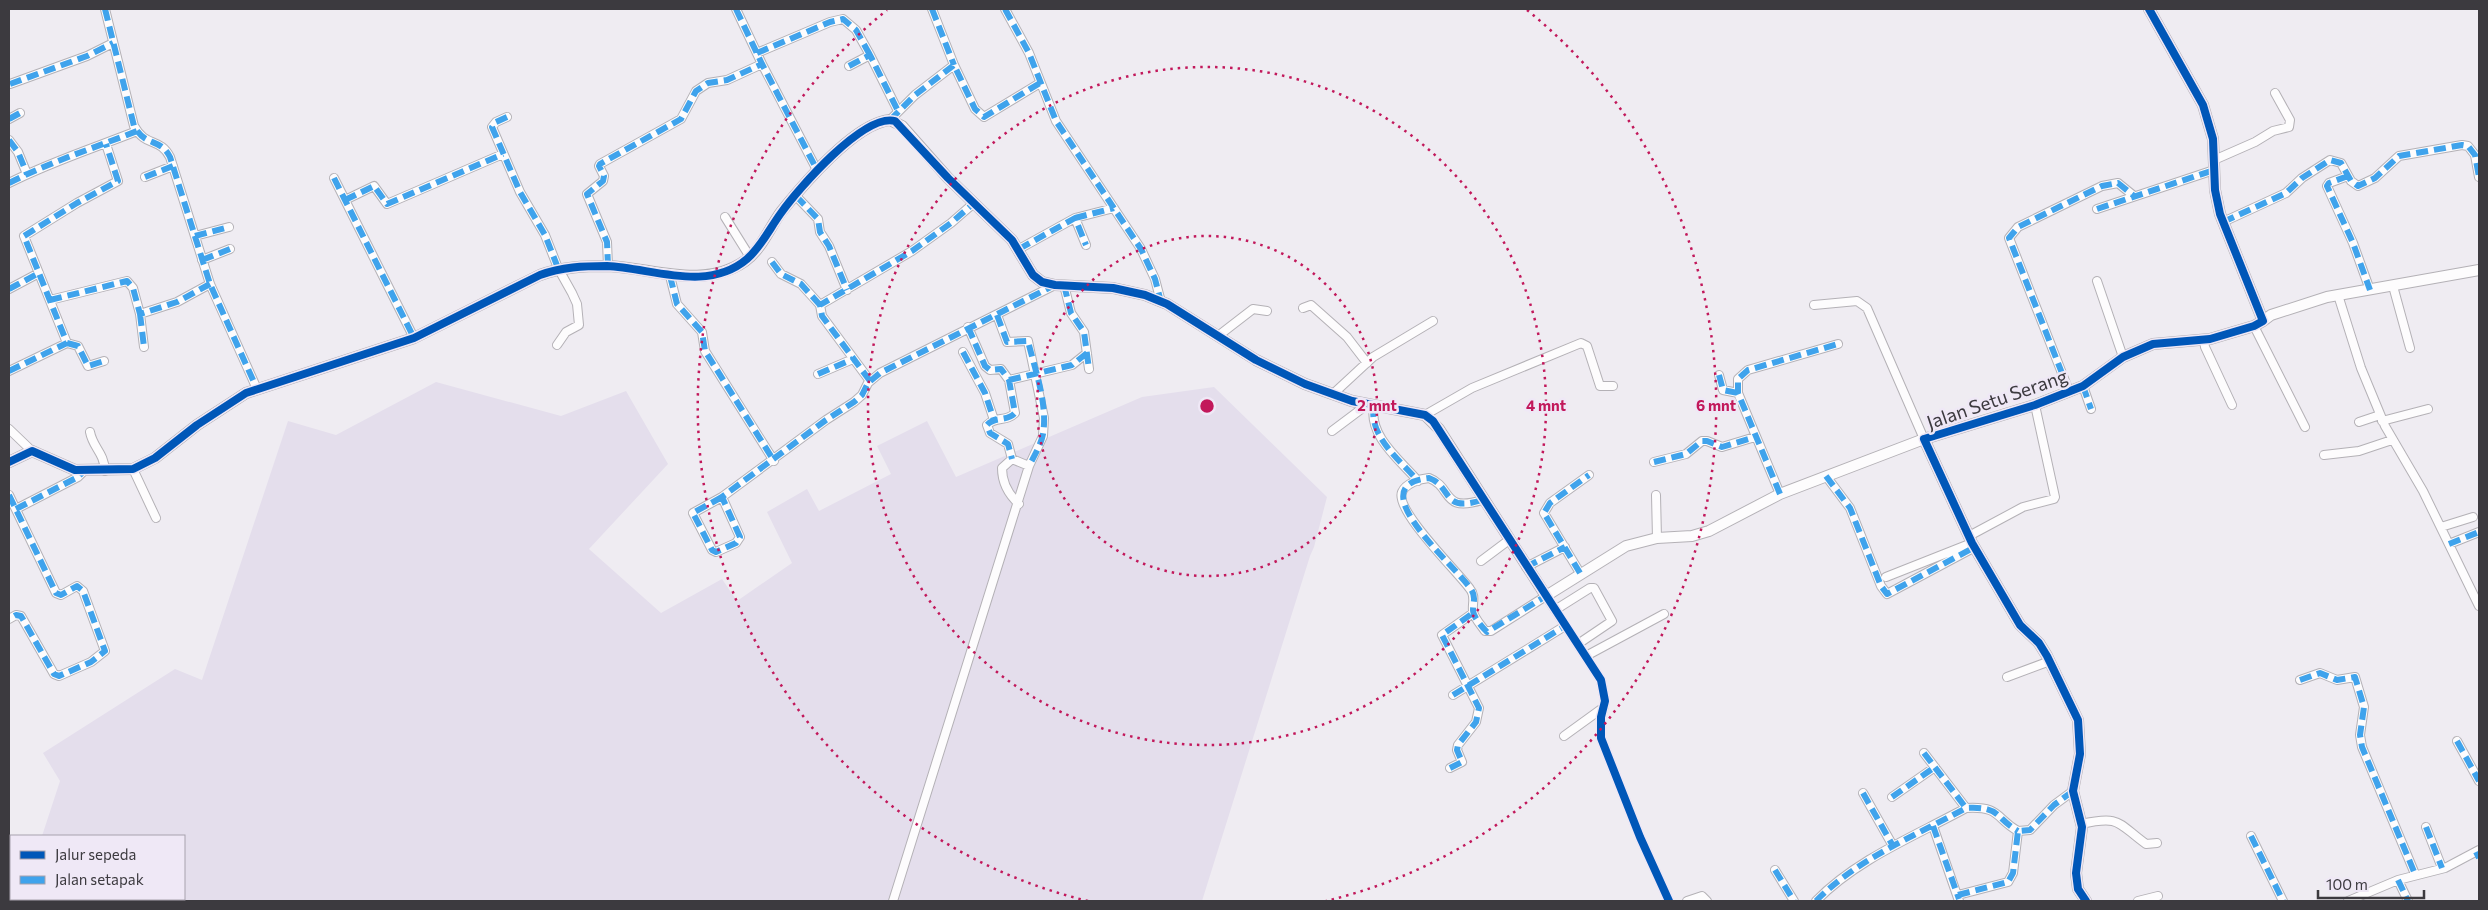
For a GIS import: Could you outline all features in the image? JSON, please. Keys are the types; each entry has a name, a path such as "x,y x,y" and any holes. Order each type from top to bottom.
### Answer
{"street":[{"path":"105,9 137,131 146,141 160,144 168,152 210,284 257,388"},
{"path":"736,9 817,170"},
{"path":"932,9 974,109 984,116 1040,83"},
{"path":"1005,9 1028,54 1056,121 1147,261 1158,285 1161,302"},
{"path":"2149,9 2203,105 2212,139 2217,200 2223,222 2259,324 2304,426"},
{"path":"757,54 830,22 843,19 856,30 898,111"},
{"path":"10,84 87,56 113,42"},
{"path":"849,66 870,55"},
{"path":"608,266 607,242 586,194 603,181 604,176 599,166 600,164 681,120 696,91 708,83 726,80 762,64"},
{"path":"9,429 32,452 67,468 83,472 133,470 155,458 223,407 257,388 414,338 540,275 558,268 608,266 670,276 712,274 737,266 750,257 817,170 860,134 875,124 890,120 898,111 954,65"},
{"path":"2098,209 2214,165 2273,131 2289,128 2290,120 2275,93"},
{"path":"9,119 20,113"},
{"path":"507,117 496,122 492,127 520,192 545,235 558,268 577,304 579,325 566,332 557,345"},
{"path":"890,120 902,126 948,178 1019,249 1033,275 1042,282 1059,285 1113,288 1144,295 1161,302 1281,373 1333,394 1425,415 1440,429 1482,500 1601,680 1605,693 1601,717 1602,738 1640,837 1669,901"},
{"path":"9,183 51,162 106,144 137,131"},
{"path":"9,140 16,148 27,174"},
{"path":"68,343 24,236 77,203 118,181 106,144"},
{"path":"2223,222 2286,193 2302,178 2330,160 2341,163 2355,185 2362,185 2375,178 2399,156 2462,145 2472,149 2479,177"},
{"path":"345,200 374,186 387,204 503,154"},
{"path":"145,176 173,166"},
{"path":"2348,176 2329,183 2327,186 2350,235 2370,290"},
{"path":"334,178 414,338"},
{"path":"2069,391 2009,238 2018,227 2102,186 2118,183 2134,196"},
{"path":"796,196 818,219 820,232 829,246 847,290"},
{"path":"820,305 912,251 951,223 974,203"},
{"path":"1019,249 1075,218 1114,208"},
{"path":"726,217 750,257"},
{"path":"1075,218 1086,245"},
{"path":"195,236 229,227"},
{"path":"202,260 230,249"},
{"path":"772,262 781,274 801,284 820,305 822,316 870,381"},
{"name":"Jalan Setu Serang","path":"2086,901 2076,884 2081,824 2073,791 2080,754 2080,729 2050,660 2039,643 2020,625 1972,542 1924,439 2035,405 2082,386 2124,357 2153,344 2204,340 2259,324 2271,315 2338,295 2479,270"},
{"path":"9,289 38,273"},
{"path":"670,276 679,309 704,335 705,351 774,461"},
{"path":"50,300 127,281 133,288 140,314 144,348"},
{"path":"2098,281 2124,357"},
{"path":"140,314 177,302 210,284"},
{"path":"722,497 740,537 736,542 716,552 712,550 693,513 722,497 774,461 818,426 854,402 870,381 897,363 968,327 1059,285"},
{"path":"1059,285 1071,313 1084,332 1089,370"},
{"path":"2393,286 2410,348"},
{"path":"2338,295 2381,418 2392,440 2411,469 2479,606"},
{"path":"1482,500 1468,504 1451,500 1432,479 1418,481 1403,490 1403,504 1422,534 1472,590 1473,613 1485,631 1489,632 1580,573 1626,546 1657,538 1692,536 1709,531 1780,494 1924,439 1868,308 1857,301 1814,305"},
{"path":"1303,308 1311,306 1337,326 1367,363"},
{"path":"1218,336 1253,309 1267,311"},
{"path":"893,901 1030,466 1043,436 1044,418 1028,341 1007,342 997,315"},
{"path":"1333,394 1367,363 1433,321"},
{"path":"968,327 985,366 990,370 1001,369 1009,380 1015,413 1007,419 989,422 988,429 994,437 1008,444 1012,459"},
{"path":"2204,340 2205,347 2232,405"},
{"path":"9,371 68,343 78,346 88,366 104,361"},
{"path":"1425,415 1472,388 1580,343 1587,346 1590,352 1600,386 1613,386"},
{"path":"1780,494 1738,393 1738,379 1748,370 1838,344"},
{"path":"963,352 981,386 994,420"},
{"path":"1009,380 1072,365 1088,353"},
{"path":"818,374 854,359"},
{"path":"1718,375 1723,390 1738,393"},
{"path":"2082,386 2091,408"},
{"path":"1332,431 1371,404"},
{"path":"1371,404 1372,420 1378,434 1418,481"},
{"path":"1826,476 1850,508 1881,586 1887,594 1972,542 2023,507 2052,500 2055,496 2035,405"},
{"path":"2359,422 2428,410"},
{"path":"90,432 94,443 101,452 105,471"},
{"path":"1654,462 1686,454 1702,441 1708,441 1722,448 1755,437"},
{"path":"2324,455 2360,451 2392,440"},
{"path":"9,462 32,452"},
{"path":"1012,459 1030,466"},
{"path":"1012,459 1002,468 1003,480 1008,493 1018,504"},
{"path":"133,470 156,518"},
{"path":"16,508 78,477 83,472"},
{"path":"1580,573 1544,513 1550,503 1589,475"},
{"path":"9,495 56,593 61,595 78,586 83,591 105,651 91,662 59,676 54,674 21,616 16,615 9,619"},
{"path":"1656,495 1657,538"},
{"path":"2441,527 2472,517"},
{"path":"2449,544 2479,532"},
{"path":"1481,560 1508,540"},
{"path":"1886,578 1972,542"},
{"path":"1526,567 1565,547"},
{"path":"1555,610 1590,588 1594,588 1612,621 1578,644"},
{"path":"1450,768 1462,762 1457,750 1458,745 1471,730 1479,708 1469,685 1442,637 1444,632 1473,613"},
{"path":"1586,656 1664,614"},
{"path":"1453,695 1514,655 1565,626"},
{"path":"2006,677 2050,660"},
{"path":"2300,680 2320,673 2337,680 2355,677 2364,707 2360,735 2362,747 2415,874"},
{"path":"1564,736 1604,706"},
{"path":"2457,740 2479,781"},
{"path":"1924,753 1966,808"},
{"path":"1892,797 1935,767"},
{"path":"1816,901 1837,881 1893,846 1966,808 1979,807 1995,811 2018,830 2030,830 2054,804 2073,791"},
{"path":"1863,792 1893,846"},
{"path":"2081,824 2110,820 2135,833 2146,844 2157,843"},
{"path":"1933,826 1959,898 2008,882 2012,873 2018,830"},
{"path":"2426,827 2442,868"},
{"path":"2252,836 2283,901"},
{"path":"2348,901 2398,880 2442,868 2478,853"},
{"path":"1775,870 1794,901"},
{"path":"2398,880 2408,901"},
{"path":"1687,901 1702,896 1707,901"},
{"path":"2138,901 2158,896"}],"shaded area":[{"path":"436,382 561,416 626,391 668,464 589,549 661,613 722,579 737,601 792,563 767,512 807,489 819,511 891,474 877,446 927,421 956,477 1142,397 1214,387 1327,497 1314,547 1202,901 9,901 9,882 10,900 185,900 185,835 42,835 60,781 43,753 175,669 202,680 288,421 336,435"}],"marked path":[{"path":"105,9 134,126 143,137 162,147 170,157 210,284 257,389"},
{"path":"736,9 817,170"},
{"path":"932,9 954,65"},
{"path":"1005,9 1029,53 1056,121 1141,249 1155,279 1161,302"},
{"path":"757,53 830,22 843,19 856,30 870,55"},
{"path":"10,84 87,56 113,43"},
{"path":"849,66 870,55 898,111"},
{"path":"608,266 607,242 587,194 603,181 604,176 599,166 600,164 681,119 696,91 708,83 727,80 762,64"},
{"path":"890,120 915,95 954,65 975,109 984,117 1040,83"},
{"path":"9,119 20,113"},
{"path":"507,117 496,122 492,127 520,192 545,235 558,268"},
{"path":"9,183 56,162 137,131"},
{"path":"9,140 18,152 27,174"},
{"path":"9,371 67,343 24,236 77,203 118,181 106,144"},
{"path":"2223,222 2286,193 2302,178 2330,160 2341,163 2351,181 2358,186 2375,178 2399,156 2462,145 2468,146 2475,155 2479,177"},
{"path":"345,200 374,186 387,204 503,154"},
{"path":"145,177 173,166"},
{"path":"2097,209 2214,170"},
{"path":"2348,176 2329,183 2327,186 2353,243 2370,290"},
{"path":"334,178 414,338"},
{"path":"2069,391 2009,238 2018,227 2102,186 2118,183 2134,196"},
{"path":"796,196 818,219 820,232 829,246 847,290"},
{"path":"870,381 822,316 820,305 912,251 951,223 974,203"},
{"path":"1075,218 1114,208"},
{"path":"1019,249 1075,218 1086,245"},
{"path":"195,236 229,227"},
{"path":"202,260 230,249"},
{"path":"772,262 781,274 801,284 820,305"},
{"path":"9,289 39,273"},
{"path":"670,276 677,304 702,332 705,351 774,461"},
{"path":"50,300 127,281 133,288 140,314 177,302 210,284"},
{"path":"722,497 693,513 712,550 716,552 736,543 740,537 722,497 826,420 854,402 862,395 868,383 880,373 1055,285"},
{"path":"1064,285 1071,313 1084,332 1089,369"},
{"path":"140,314 144,347"},
{"path":"997,315 1007,342 1028,341 1040,387 1044,411 1043,434 1029,466"},
{"path":"968,327 985,366 990,370 1001,369 1009,380 1015,413 1012,416 990,422 987,425 990,433 1008,444 1012,459"},
{"path":"67,343 78,346 88,366 104,361"},
{"path":"1780,494 1738,393 1738,379 1748,370 1838,344"},
{"path":"963,352 985,393 994,420"},
{"path":"1009,380 1072,365 1087,353"},
{"path":"818,374 853,359"},
{"path":"1719,375 1723,390 1738,393"},
{"path":"2083,386 2091,409"},
{"path":"1374,405 1373,416 1380,437 1418,481"},
{"path":"1654,462 1686,454 1702,441 1722,447 1755,437"},
{"path":"16,509 78,477 83,472"},
{"path":"1580,573 1544,513 1550,503 1589,475"},
{"path":"1826,476 1850,508 1881,586 1887,594 1975,547"},
{"path":"1482,500 1469,503 1454,501 1442,487 1429,478 1409,484 1403,496 1407,511 1419,529 1472,591 1474,616 1487,632 1546,596"},
{"path":"9,495 56,593 61,595 77,586 83,591 105,651 91,662 59,676 54,674 21,616 16,615 9,619"},
{"path":"2449,544 2479,532"},
{"path":"1526,567 1565,547"},
{"path":"1450,768 1462,762 1457,750 1458,745 1476,722 1479,708 1442,635 1473,613"},
{"path":"1453,695 1565,626"},
{"path":"2300,680 2320,673 2337,680 2355,677 2364,707 2360,735 2362,747 2415,874"},
{"path":"2457,741 2479,781"},
{"path":"1924,753 1966,808 1992,811 2018,831"},
{"path":"1892,797 1935,767"},
{"path":"1958,895 2008,882 2013,873 2018,831 2030,830 2054,805 2073,791"},
{"path":"1863,793 1893,846"},
{"path":"1816,901 1832,886 1868,860 1966,808"},
{"path":"1933,826 1959,899"},
{"path":"2426,827 2442,868"},
{"path":"2251,836 2283,901"},
{"path":"2476,852 2479,858"},
{"path":"1775,870 1794,901"},
{"path":"2398,880 2408,901"}],"cycle path":[{"path":"2086,901 2078,889 2076,873 2082,827 2073,791 2080,754 2078,720 2047,656 2039,643 2020,625 1972,543 1924,439 2035,405 2083,386 2123,357 2153,344 2210,339 2254,326 2263,321 2220,214 2215,190 2213,139 2203,105 2149,9"},
{"path":"9,462 32,451 75,470 133,469 155,458 197,425 246,393 414,338 548,272 590,266 607,266 697,277 715,275 731,269 752,254 802,187 833,155 866,129 882,122 895,121 948,178 1012,240 1033,275 1042,282 1055,285 1113,288 1145,295 1167,304 1256,360 1305,384 1352,401 1425,415 1433,421 1601,680 1605,701 1601,717 1601,738 1640,837 1669,901"}]}
